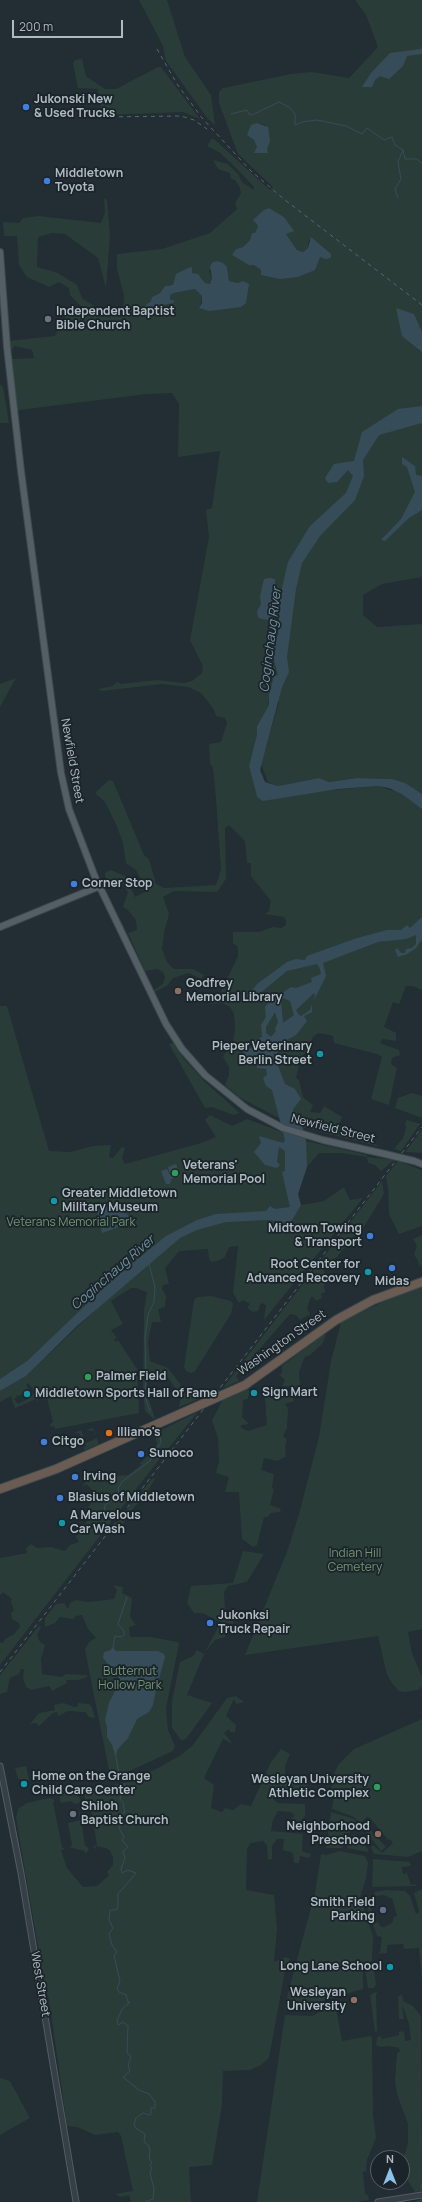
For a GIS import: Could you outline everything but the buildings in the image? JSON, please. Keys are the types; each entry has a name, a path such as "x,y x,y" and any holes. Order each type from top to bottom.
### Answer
{"highway":[{"name":"Washington Street","path":"0,1488 56,1469 245,1385 336,1320 377,1298 422,1282"}],"main road":[{"name":"Newfield Street","path":"0,252 6,341 20,472 38,588 61,773 72,817 100,886 160,1014 176,1041 214,1084 235,1101 269,1122 310,1137 422,1164"},
{"path":"0,927 100,886"}],"street":[{"name":"West Street","path":"0,1766 21,1873 76,2202"},
{"path":"378,2202 422,2195"}],"green space":[{"path":"139,0 167,0 185,57 211,95 215,125 208,119 166,61 163,46"},
{"path":"355,0 422,0 422,577 382,584 363,595 363,615 377,627 422,624 422,990 413,986 406,986 399,1004 393,1002 384,1027 396,1033 396,1041 383,1039 380,1043 399,1050 400,1055 392,1058 391,1064 397,1068 389,1105 371,1099 382,1057 377,1054 334,1043 333,1036 330,1035 318,1033 313,1037 299,1064 296,1078 299,1080 303,1097 313,1105 310,1112 320,1113 324,1106 342,1117 339,1125 381,1147 290,1124 239,1097 225,1085 229,1075 229,1067 223,1057 227,1050 233,1046 235,1028 234,1014 230,1007 222,1003 208,1004 217,1000 238,956 238,947 233,943 233,932 259,932 273,927 281,928 286,925 284,917 265,914 269,911 271,901 251,876 251,863 247,863 245,841 229,825 225,828 226,879 217,892 174,891 163,897 169,914 162,949 167,962 174,969 193,969 204,975 201,979 189,973 173,978 168,985 155,992 154,990 163,984 165,977 163,972 158,969 145,971 128,933 137,930 136,920 127,909 123,907 128,892 122,883 117,880 106,884 105,873 111,870 125,876 135,897 147,891 136,870 126,863 123,843 116,824 105,802 95,793 109,780 113,781 144,855 149,859 156,884 164,888 216,885 221,869 216,799 213,768 210,764 209,744 221,742 227,723 225,718 216,716 213,708 201,693 188,687 162,684 102,691 98,689 113,686 117,682 121,684 157,680 184,683 192,681 202,673 203,666 190,640 209,537 206,510 212,508 220,451 178,457 179,404 172,393 147,394 19,410 17,413 11,359 34,358 32,350 15,346 10,351 8,341 55,336 58,323 65,318 62,308 76,317 87,316 84,309 70,295 69,288 59,282 49,287 27,277 19,265 17,236 4,236 3,222 19,223 23,218 39,216 101,223 105,213 104,198 107,200 110,235 106,288 98,258 65,234 52,233 38,237 37,267 58,273 77,285 82,298 103,312 123,310 124,295 117,269 117,254 162,249 210,233 237,209 235,203 241,193 240,188 235,180 231,179 230,173 218,169 213,160 228,164 238,174 242,182 254,190 254,187 234,166 219,152 207,146 211,139 214,139 270,190 273,187 238,154 219,103 219,92 223,88 291,74 312,72 349,78 378,47 366,15","holes":["257,123 265,125 269,145 266,150 260,152 254,139","269,208 284,217 288,232 286,234 297,250 303,252 308,248 309,239 320,256 317,262 261,270 236,249 243,247 250,240 252,233 255,233 258,226 255,223","227,267 229,281 238,283 209,311 200,308 202,296 195,289 174,293 170,295 170,300 159,307 152,307 148,302 152,301 152,297 160,293 165,286 173,285 191,271 192,273 201,277 205,283 210,284 212,278 209,270","268,701 279,702 261,764 268,782 278,786 319,778 329,782 357,778 392,779 393,791 378,786 257,797 249,766 257,734 257,726 269,705","371,935 395,939 378,942 357,938"]},
{"path":"82,59 86,76 105,89 116,89 158,67 161,67 200,119 183,112 102,115 98,89 78,88 73,64 75,60"},
{"path":"0,384 3,387 9,423 0,423"},
{"path":"16,678 0,707 0,684"},
{"name":"Veterans Memorial Park","path":"0,1006 7,1006 49,1151 70,1152 93,1146 111,1145 109,1157 113,1158 122,1147 125,1148 122,1158 125,1164 201,1143 216,1137 205,1120 210,1115 232,1126 247,1119 306,1141 367,1155 367,1157 342,1153 319,1153 307,1167 298,1194 301,1205 324,1201 344,1187 350,1200 363,1198 264,1320 266,1305 261,1303 258,1311 253,1312 247,1308 250,1304 243,1300 239,1303 233,1293 238,1246 229,1247 225,1257 211,1262 209,1259 208,1249 179,1251 165,1268 169,1284 163,1285 162,1289 166,1296 165,1307 158,1309 161,1322 152,1322 148,1341 150,1361 168,1368 181,1385 178,1392 165,1373 147,1378 148,1397 155,1418 154,1419 145,1411 143,1394 144,1310 147,1292 136,1288 131,1288 111,1301 123,1324 111,1330 117,1338 114,1339 116,1342 118,1340 137,1369 139,1413 55,1429 54,1426 51,1427 50,1424 53,1422 47,1399 44,1400 42,1396 38,1397 38,1402 36,1399 15,1408 11,1396 0,1402 0,1391 26,1376 108,1298 101,1291 27,1361 0,1379","holes":["28,1383 35,1392 28,1399 18,1404 14,1399 17,1397 16,1395 19,1396 29,1389 26,1385"]},
{"path":"173,1043 184,1059 205,1082 240,1113 233,1115 212,1107 205,1108 169,1044"},
{"path":"412,1093 422,1096 422,1118 395,1108 398,1098"},
{"path":"407,1120 420,1124 401,1151 394,1149 403,1138 406,1128 405,1123"},
{"path":"422,1130 422,1153 405,1152"},
{"path":"367,1157 394,1160 381,1171 375,1165 368,1163"},
{"path":"398,1161 422,1170 422,1226 399,1234 389,1214 386,1176"},
{"path":"382,1181 384,1194 360,1233 352,1238 336,1258 325,1263 324,1271 328,1282 324,1285 325,1292 321,1294 322,1298 316,1301 313,1297 311,1297 307,1308 310,1314 300,1320 296,1315 290,1314 236,1376 239,1381 223,1388"},
{"path":"422,1235 422,1265 420,1266 414,1254 417,1246 413,1239"},
{"name":"Indian Hill Cemetery","path":"422,1287 422,1629 408,1632 412,1653 422,1677 422,1686 418,1690 405,1692 399,1691 387,1675 378,1636 245,1655 288,1549 299,1514 319,1437 331,1361 341,1322 391,1298"},
{"path":"211,1296 231,1301 233,1304 231,1314 195,1371 191,1373 186,1371 184,1367 194,1300 197,1297"},
{"path":"322,1335 326,1335 322,1344 310,1355 305,1357 302,1363 299,1373 300,1385 303,1387 282,1386 285,1380 279,1375 282,1373 282,1366"},
{"path":"187,1388 201,1398 179,1407 180,1401"},
{"path":"246,1389 250,1391 250,1395 248,1396 248,1399 243,1400 242,1417 249,1424 241,1425 241,1428 248,1431 267,1425 265,1397 268,1393 289,1390 294,1401 285,1404 288,1408 287,1428 283,1436 287,1439 285,1455 287,1456 277,1461 264,1458 261,1470 274,1474 272,1488 274,1489 270,1505 281,1509 280,1512 271,1513 267,1517 264,1517 257,1545 253,1547 242,1539 239,1492 225,1492 229,1477 216,1473 219,1461 218,1438 212,1421 223,1399"},
{"path":"198,1412 161,1457 0,1665 0,1643 4,1642 5,1639 13,1635 20,1627 19,1623 12,1619 11,1613 14,1610 11,1602 12,1599 3,1592 0,1595 0,1558 27,1553 26,1548 31,1544 37,1548 51,1547 65,1551 70,1545 79,1542 76,1537 93,1513 88,1507 98,1495 86,1484 82,1488 88,1476 90,1474 98,1480 102,1476 105,1479 111,1476 128,1475 141,1465 140,1463 150,1454 157,1444 155,1433"},
{"path":"93,1428 96,1437 93,1431 85,1430"},
{"path":"81,1430 86,1443 97,1438 99,1444 85,1450 84,1448 86,1446 79,1433 75,1433"},
{"path":"153,1478 155,1479 143,1498 129,1513 129,1516 123,1524 116,1527 114,1525"},
{"path":"243,1551 264,1554 247,1582 228,1586 224,1592 225,1609 228,1616 234,1620 233,1624 225,1623 225,1637 215,1640 205,1652 221,1622 202,1613 194,1613 187,1603 191,1586 233,1583"},
{"name":"Butternut Hollow Park","path":"113,1585 123,1587 122,1593 132,1598 130,1617 136,1625 129,1627 130,1637 151,1637 178,1642 179,1644 166,1708 168,1730 175,1746 173,1751 114,1778 110,1775 85,1650 89,1642 96,1638 88,1629 82,1615 76,1616 73,1619 60,1617 55,1623 45,1627 45,1618 56,1604 64,1603 68,1609 70,1603 76,1600 88,1602 114,1599 117,1590"},
{"path":"39,1626 41,1627 37,1635 40,1642 45,1645 41,1659 42,1674 62,1677 66,1674 87,1675 87,1677 79,1680 66,1680 67,1683 52,1691 49,1686 31,1690 26,1687 23,1678 24,1669 21,1669 19,1674 10,1678 7,1692 0,1694 0,1675"},
{"path":"197,1650 204,1654 187,1695 212,1703 186,1739 181,1740 172,1728 172,1701 180,1662 193,1656"},
{"path":"236,1696 244,1702 236,1704 234,1699 226,1716 236,1725 235,1732 230,1732 229,1729 224,1733 233,1744 223,1739 204,1778 214,1785 211,1808 222,1812 225,1808 233,1810 241,1804 251,1806 271,1762 281,1749 290,1754 285,1766 285,1773 289,1781 308,1785 309,1791 276,1793 273,1799 278,1803 305,1804 305,1816 300,1822 291,1820 295,1815 290,1812 278,1811 273,1820 271,1831 303,1834 302,1851 311,1854 309,1858 300,1856 299,1863 294,1863 293,1853 283,1850 284,1839 277,1839 272,1846 272,1859 268,1860 267,1845 263,1841 251,1843 247,1848 246,1890 274,1895 277,1929 274,1962 286,1957 290,1959 285,1971 269,2058 261,2065 250,2070 223,2071 222,2105 212,2165 189,2167 191,2202 131,2202 129,2195 120,2197 115,2194 133,2191 121,2136 118,2132 95,2135 77,2127 67,2126 49,1999 45,1987 16,1818 18,1809 27,1803 51,1798 55,1801 53,1802 62,1847 65,1849 61,1850 67,1868 83,1887 97,1886 109,1875 107,1872 113,1865 113,1857 110,1851 106,1848 96,1846 95,1849 93,1847 97,1845 89,1799 85,1800 84,1790 124,1783 156,1769 181,1755 193,1745 227,1698"},
{"path":"64,1703 74,1707 78,1706 78,1703 89,1704 92,1707 95,1718 89,1717 85,1712 68,1711 58,1716 57,1712 53,1713 39,1726 36,1723 30,1724 39,1713 55,1710 54,1705"},
{"name":"Wesleyan University Athletic Complex","path":"422,1719 422,1851 408,1857 374,1854 371,1847 373,1845 382,1853 393,1843 390,1839 388,1840 370,1818 367,1817 360,1823 354,1817 332,1809 334,1797 330,1796 334,1774 338,1765 354,1749"},
{"path":"26,1766 29,1780 18,1779 15,1768"},
{"path":"77,1791 81,1802 78,1803 81,1819 78,1804 73,1803 72,1801 61,1803 60,1800 60,1794"},
{"path":"331,1812 354,1819 361,1827 354,1827 354,1831 348,1833 342,1848 326,1848"},
{"path":"81,1820 85,1845 89,1849 86,1854 84,1851 69,1847 72,1845 68,1823"},
{"path":"367,1826 386,1847 381,1851 364,1829"},
{"path":"355,1834 368,1849 368,1852 347,1848 349,1837"},
{"path":"340,1851 365,1856 368,1863 366,1879 360,1897 373,1936 372,1961 363,1967 363,1989 325,2000 309,2011 287,2010 285,2008 288,1993 315,1893 321,1854 326,1855"},
{"path":"373,1859 410,1862 411,1866 402,1867 403,1874 407,1873 411,1885 415,1884 416,1886 372,1887"},
{"path":"422,1889 422,1983 419,1948 404,1949 403,1944 387,1945 387,1953 378,1954 380,1952 382,1937 377,1936 365,1900 366,1896 369,1896 372,1902 370,1905 375,1923 378,1922 381,1927 384,1927 392,1923 394,1917 397,1916 392,1898 384,1895 375,1896 374,1892 385,1890 405,1891 410,1896 416,1914 419,1912 414,1893"},
{"path":"373,1964 376,1984 374,1988 368,1988 365,1969"},
{"path":"378,1991 376,1994 377,2031 375,2032 370,1995"},
{"path":"402,1995 403,2001 413,2006 421,2016 422,2191 415,2192 410,2184 410,2150 406,2150 408,2143 408,2124 397,2094 395,2081 397,2053 400,2051 399,2048 389,2046 380,2047 376,2045 377,2038 381,2036 382,2039 399,2035 399,2032 404,2031 405,2041 411,2040 409,2024 402,2004 404,2019 399,2019 398,1996"},
{"path":"335,2003 342,2041 370,2036 372,2038 373,2114 376,2138 370,2150 366,2171 363,2172 365,2194 368,2195 369,2200 355,2202 257,2202 285,2015 312,2016"},
{"path":"0,2078 10,2081 30,2118 0,2135"}],"water":[{"path":"422,46 422,54 407,56 403,66 389,79 380,76 375,80 372,87 362,87 371,73 390,53 421,49"},
{"path":"257,123 268,127 270,141 267,150 268,153 254,153 257,147 254,140 247,135 251,125"},
{"path":"269,208 284,217 294,231 286,234 297,250 303,252 308,248 311,237 331,254 331,258 326,259 320,257 315,270 298,277 280,279 261,275 261,270 254,265 249,265 232,255 236,249 243,247 250,240 252,233 255,233 258,226 253,220 264,210"},
{"path":"217,261 223,263 227,267 229,281 238,283 243,281 249,284 246,303 241,307 209,311 199,308 202,303 202,296 195,289 174,293 170,295 170,300 174,300 173,303 152,307 145,311 146,305 151,301 152,297 160,293 165,286 173,285 176,274 188,268 192,267 192,273 198,274 205,283 210,284 212,278 210,266 213,262"},
{"path":"396,308 414,314 422,332 422,352 402,336"},
{"path":"422,406 422,423 379,435 363,460 364,476 355,500 320,536 302,563 296,589 287,657 289,672 282,687 260,770 265,782 278,786 319,778 329,782 357,778 392,779 405,783 422,794 422,809 402,794 389,788 378,786 338,789 263,801 257,797 249,766 257,734 257,726 269,705 269,695 274,676 278,675 273,656 273,641 278,635 280,597 288,562 310,526 346,493 353,476 348,470 337,482 328,483 325,478 334,464 354,461 362,432 398,409"},
{"path":"402,457 415,466 416,475 422,476 422,510 409,518 385,541 381,540 401,519 415,492 407,467 402,464"},
{"path":"264,579 275,579 275,594 271,620 261,619 258,617 257,611 261,604 260,596"},
{"path":"422,917 422,939 416,948 407,954 398,957 395,950 397,948 401,953 405,953 406,949 412,948 416,944 416,935 406,939 378,942 323,963 326,976 312,1003 315,996 314,993 296,1010 301,1016 310,1010 312,1004 312,1012 304,1016 307,1021 296,1035 283,1042 276,1054 273,1053 285,1084 295,1089 301,1099 293,1109 293,1114 303,1128 306,1141 307,1167 298,1194 301,1205 292,1220 288,1232 284,1234 282,1225 285,1222 267,1220 226,1222 197,1230 180,1238 77,1326 26,1376 0,1391 0,1379 27,1361 113,1279 166,1236 197,1220 216,1214 266,1211 270,1206 275,1209 290,1207 282,1172 285,1171 285,1151 279,1147 277,1162 280,1165 277,1168 265,1165 254,1152 261,1143 259,1136 283,1143 285,1140 272,1090 266,1086 263,1078 267,1075 266,1069 257,1068 257,1065 246,1062 243,1050 255,1047 254,1041 262,1037 261,1025 266,1017 265,1007 270,1001 291,987 296,988 312,982 311,978 321,974 320,969 317,964 287,971 259,994 249,998 248,996 257,984 287,962 296,959 305,960 307,956 357,938 387,930 401,930 407,925 410,928","holes":["283,998 290,1001 294,1015 283,1023 281,1000","275,1012 278,1022 275,1029 276,1031 271,1037 266,1033 266,1027"]},
{"name":"Veterans' Memorial Pool","path":"176,1164 180,1176 171,1179 170,1184 166,1184 161,1171 167,1169 171,1177 168,1167"},
{"path":"108,1206 127,1214 130,1218 130,1223 102,1233 97,1210 101,1207"},
{"path":"112,1647 116,1651 158,1651 164,1654 165,1657 158,1682 146,1680 141,1683 143,1688 148,1687 156,1690 153,1705 149,1712 137,1719 128,1738 117,1750 116,1758 112,1745 107,1737 105,1720 109,1703 119,1683 119,1678 103,1658 104,1652 111,1650"}],"waterway":[{"path":"231,114 247,110 249,114 252,115 279,102 289,107 295,114 295,125 302,122 317,120 346,126 362,134 367,128 384,140 392,137 395,145 403,150 405,159 417,159 422,164"},
{"path":"398,198 395,189 401,179 398,162 403,150"},
{"path":"149,1264 155,1287 154,1302 148,1315 145,1337 145,1397 150,1411"},
{"path":"104,1513 105,1505 119,1495 118,1488 123,1481 150,1461 161,1442 159,1432"},
{"path":"113,1648 115,1636 121,1637 124,1635 124,1631 118,1624 127,1597"},
{"path":"116,1757 119,1774"},
{"path":"124,1784 120,1799 124,1804 123,1806 125,1812 117,1816 120,1826 119,1828 124,1837 122,1840 128,1847 123,1851 125,1858 121,1869 122,1873 128,1870 136,1873 118,1894 118,1907 116,1910 110,1910 109,1920 113,1928 109,1934 112,1945 117,1952 114,1956 120,1981 117,1989 119,1992 126,1995 128,2002 130,2002 122,2009 117,2021 118,2025 123,2022 128,2026 127,2053 131,2056 128,2066 130,2071 123,2077 139,2090 149,2094 155,2102 155,2108 151,2108 151,2114 149,2115 143,2113 136,2118 134,2124 136,2128 145,2134 144,2142 149,2146 149,2158 152,2163 150,2165 152,2169 150,2173 154,2189 153,2199 145,2202"},
{"path":"421,2188 422,2184"},
{"path":"416,2202 422,2200"}],"railway":[{"path":"157,49 177,84 202,118 251,171 285,200 422,305"},
{"path":"103,117 181,116 194,120 207,129"},
{"path":"0,1672 422,1127"}],"place":[{"name":"Jukonski New & Used Trucks","path":"26,107"},
{"name":"Middletown Toyota","path":"47,181"},
{"name":"Independent Baptist Bible Church","path":"48,319"},
{"name":"Corner Stop","path":"74,884"},
{"name":"Godfrey Memorial Library","path":"178,991"},
{"name":"Pieper Veterinary Berlin Street","path":"320,1054"},
{"name":"Veterans' Memorial Pool","path":"175,1173"},
{"name":"Greater Middletown Military Museum","path":"54,1201"},
{"name":"Midtown Towing & Transport","path":"370,1236"},
{"name":"Midas","path":"392,1268"},
{"name":"Root Center for Advanced Recovery","path":"368,1272"},
{"name":"Palmer Field","path":"88,1377"},
{"name":"Sign Mart","path":"254,1393"},
{"name":"Middletown Sports Hall of Fame","path":"27,1394"},
{"name":"Illiano's","path":"109,1433"},
{"name":"Citgo","path":"44,1442"},
{"name":"Sunoco","path":"141,1454"},
{"name":"Irving","path":"75,1477"},
{"name":"Blasius of Middletown","path":"60,1498"},
{"name":"A Marvelous Car Wash","path":"62,1523"},
{"name":"Jukonksi Truck Repair","path":"210,1623"},
{"name":"Home on the Grange Child Care Center","path":"24,1784"},
{"name":"Wesleyan University Athletic Complex","path":"377,1787"},
{"name":"Shiloh Baptist Church","path":"73,1814"},
{"name":"Neighborhood Preschool","path":"378,1834"},
{"name":"Smith Field Parking","path":"383,1910"},
{"name":"Long Lane School","path":"390,1967"},
{"name":"Wesleyan University","path":"354,2000"}],"water label":[{"name":"Coginchaug River","path":"271,640"},
{"name":"Coginchaug River","path":"113,1273"}]}
